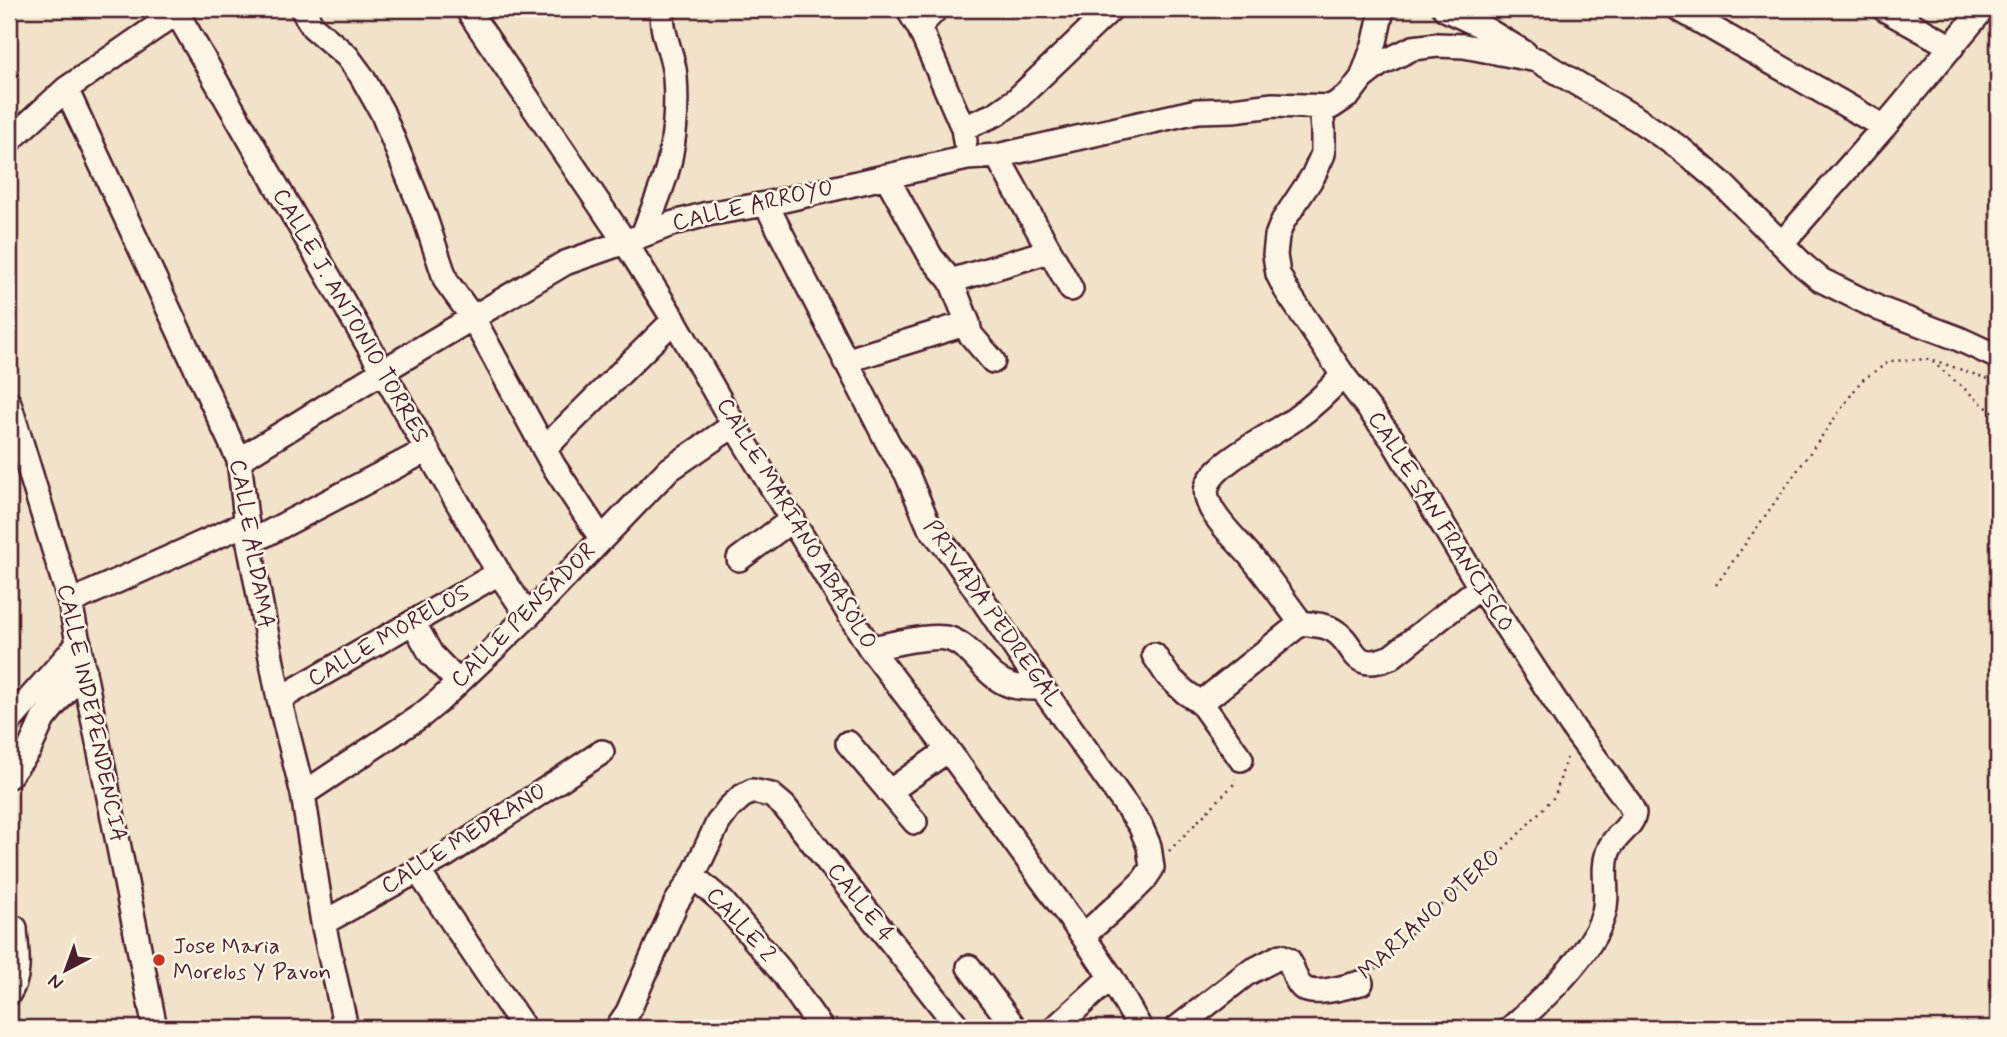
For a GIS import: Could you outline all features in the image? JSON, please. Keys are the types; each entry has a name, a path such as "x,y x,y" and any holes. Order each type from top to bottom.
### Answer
{"street":[{"path":"302,9 313,27 347,56 382,112 425,218 446,281 473,318 544,449 601,538"},
{"name":"CALLE MARIANO ABASOLO","path":"467,9 634,239 674,320 734,425 870,648 1083,936 1111,977 1140,1028"},
{"path":"634,239 670,159 676,89 675,65 666,42 663,9"},
{"path":"936,9 913,18 963,128 967,158"},
{"path":"963,128 996,114 1016,100 1111,9"},
{"path":"1362,78 1376,42 1382,9"},
{"path":"1445,9 1477,24 1637,118 1681,149 1720,182 1821,280 1880,309 1957,338 1998,357"},
{"path":"1679,9 1884,127"},
{"path":"1884,9 1952,47"},
{"path":"1782,243 1983,9"},
{"path":"9,141 66,89 179,11"},
{"name":"CALLE J. ANTONIO TORRES","path":"179,11 426,450 499,573 528,616"},
{"path":"1321,107 1340,103 1362,78 1380,64 1413,48 1464,46 1537,60"},
{"name":"CALLE ALDAMA","path":"66,89 239,460 248,533 279,699 303,794 323,923 346,1028"},
{"name":"CALLE ARROYO","path":"239,460 565,262 674,223 967,158 998,156 1197,111 1273,105 1321,107"},
{"name":"CALLE SAN FRANCISCO","path":"1321,107 1324,130 1322,154 1313,177 1283,220 1277,236 1275,255 1278,274 1343,375 1392,439 1480,587 1575,731 1634,813 1632,821 1618,834 1606,855 1607,899 1603,917 1588,945 1567,973 1511,1028"},
{"path":"998,156 1071,289"},
{"path":"887,176 931,257 951,281 970,334 993,361"},
{"name":"PRIVADA PEDREGAL","path":"766,204 845,361 907,474 929,526 954,557 1042,688 1140,825 1149,846 1152,868"},
{"path":"951,281 1049,251"},
{"path":"544,449 674,320"},
{"path":"845,361 968,323"},
{"path":"1343,375 1325,395 1296,419 1229,460 1207,487 1209,506 1301,623 1334,630 1356,657 1367,662 1379,662 1391,657 1480,587"},
{"name":"CALLE INDEPENDENCIA","path":"9,403 70,602 155,1028"},
{"name":"CALLE PENSADOR","path":"303,794 439,701 528,616 667,471 734,425"},
{"path":"70,602 248,533 426,450"},
{"path":"739,559 793,519"},
{"name":"CALLE MORELOS","path":"279,699 499,573"},
{"path":"413,622 431,654 458,682"},
{"path":"1201,703 1301,623"},
{"path":"870,648 938,637 952,640 979,659 998,680 1024,688 1042,688"},
{"path":"9,722 79,643"},
{"path":"1154,655 1168,676 1201,703 1241,759"},
{"path":"9,776 29,750 43,719 84,669"},
{"path":"848,743 915,822"},
{"path":"889,792 948,750"},
{"name":"CALLE MEDRANO","path":"323,923 446,855 602,752"},
{"name":"CALLE 2","path":"752,791 729,808 718,823 694,876 723,902 781,971 821,1028"},
{"name":"CALLE 4","path":"752,791 771,795 783,806 959,1028"},
{"path":"1083,936 1132,891 1152,868"},
{"path":"418,871 524,1028"},
{"path":"617,1028 628,1012 676,903 694,876"},
{"path":"9,993 18,970 15,928"},
{"name":"MARIANO OTERO","path":"1177,1028 1246,974 1281,956 1288,959 1299,984 1306,990 1316,992 1361,984"},
{"path":"969,967 1015,1028"},
{"path":"1055,1028 1111,977"}],"path":[{"path":"1716,585 1861,381 1890,361 1929,359 1988,379 1998,386"},
{"path":"1929,359 1998,417"},
{"name":"MARIANO OTERO","path":"1361,984 1405,939 1515,838 1555,796 1575,731"},
{"path":"1152,868 1233,785 1241,759"}],"place":[{"name":"Jose Maria Morelos Y Pavon","path":"159,960"}]}
